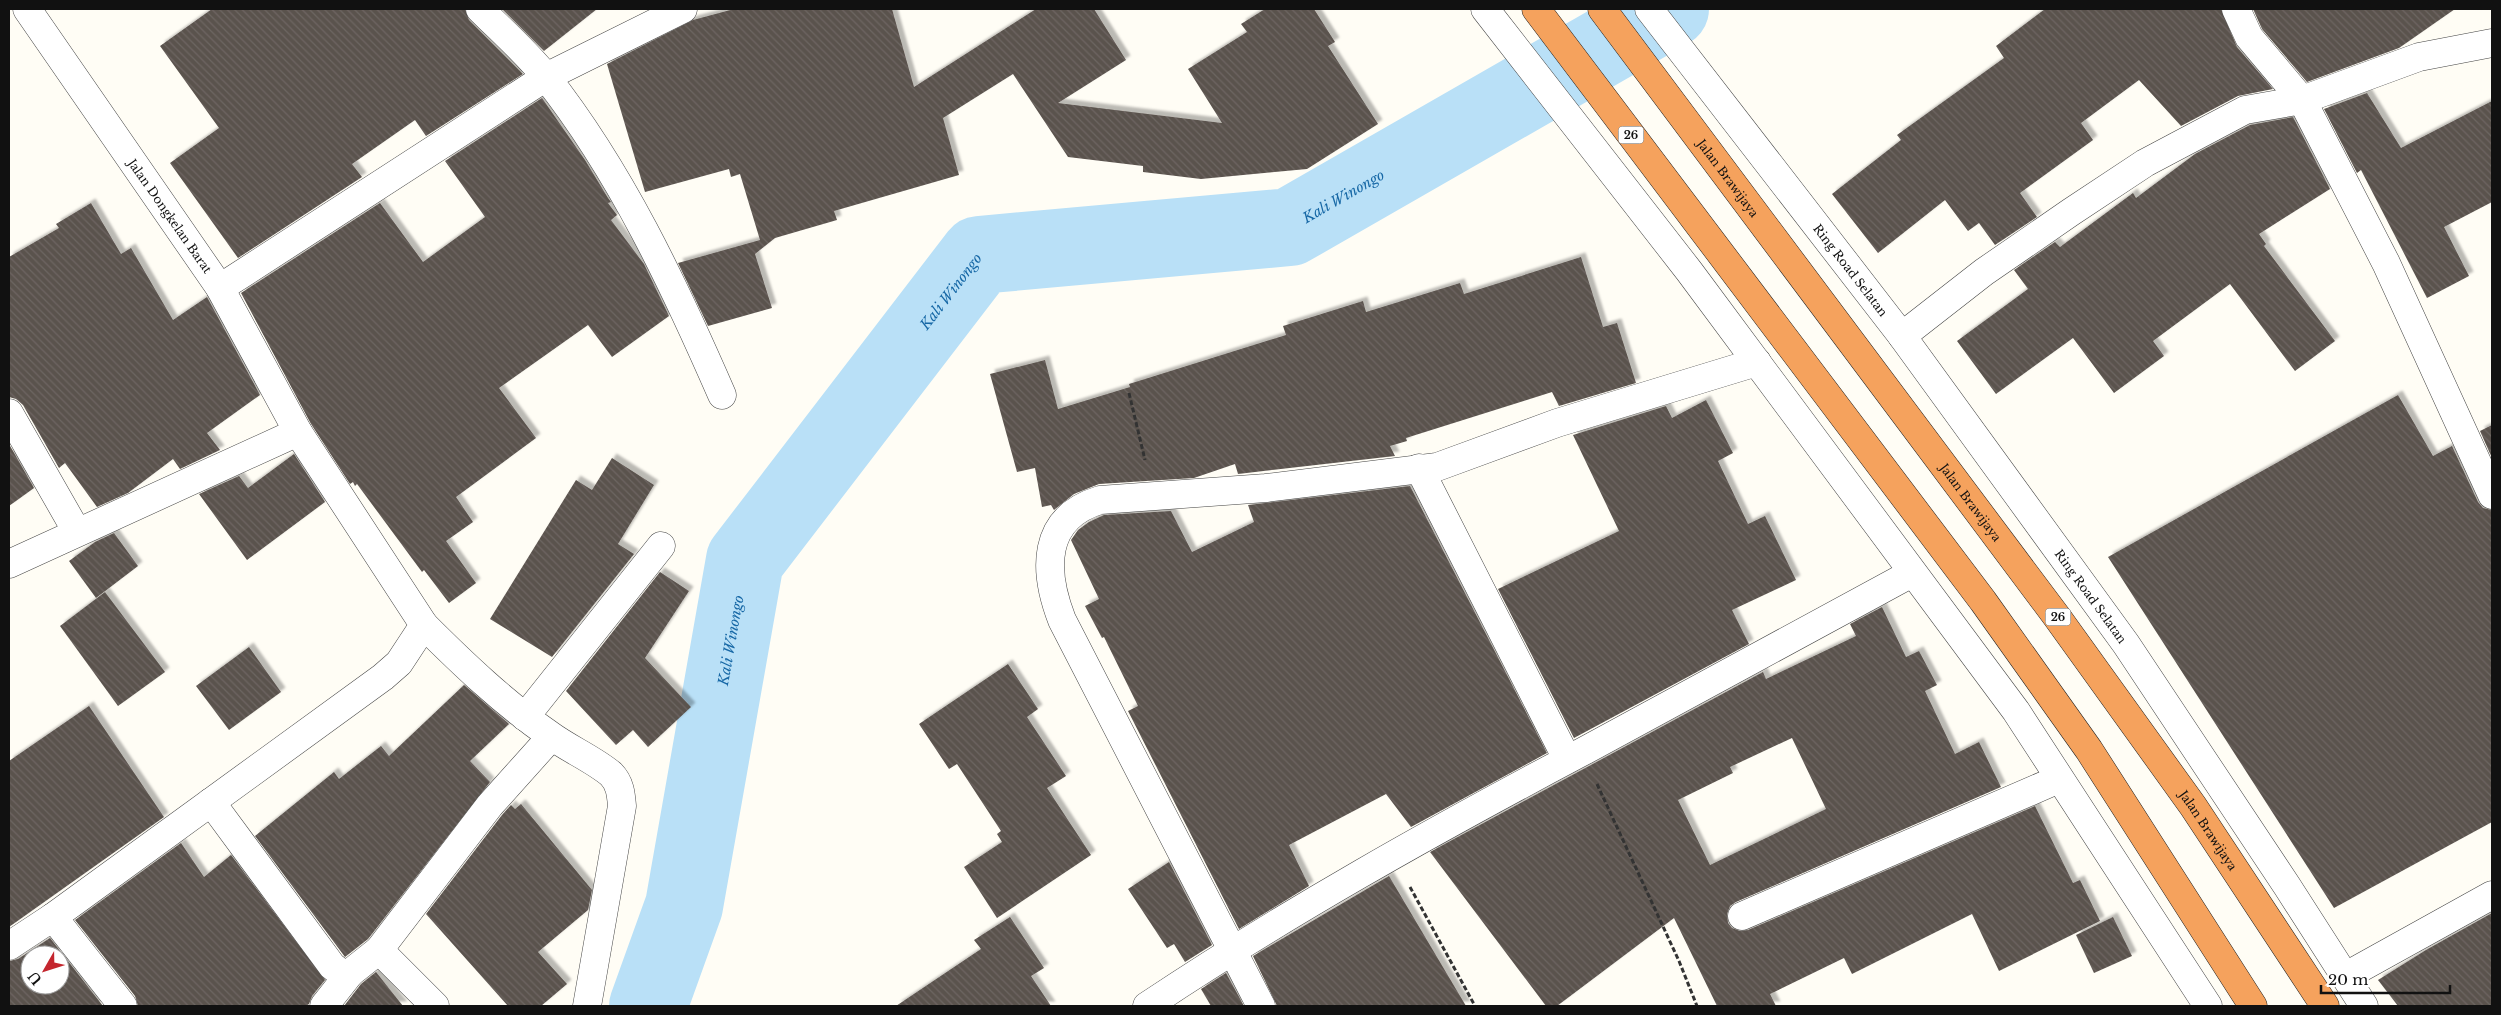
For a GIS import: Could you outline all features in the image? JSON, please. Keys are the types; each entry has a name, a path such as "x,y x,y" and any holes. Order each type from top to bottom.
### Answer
{"highway":[{"name":"26","path":"1536,9 1983,601 2089,750 2253,1006"},
{"name":"Jalan Brawijaya","path":"1602,9 2058,617 2182,790 2325,1006"}],"street":[{"name":"Jalan Dongkelan Barat","path":"27,9 220,288 298,432 424,624 456,657 525,717 551,737 611,775 620,788 622,806 587,1006"},
{"path":"480,9 546,77 595,148 625,198 680,300 722,396"},
{"path":"220,288 546,77 682,9"},
{"path":"1485,9 1689,270 2016,711 2208,1006"},
{"name":"Ring Road Selatan","path":"1649,9 1902,336 2126,644 2364,1006"},
{"path":"2236,9 2249,37 2302,100 2386,263 2492,495"},
{"path":"1902,336 1984,272 2145,163 2245,110 2302,100 2419,57 2492,43"},
{"path":"1262,1006 1062,620 1053,597 1050,578 1056,532 1066,518 1086,505 1100,500 1266,488 1437,466 1557,423 1757,362"},
{"path":"9,413 78,532"},
{"path":"9,564 298,432"},
{"path":"1419,468 1574,756"},
{"path":"525,717 661,546"},
{"path":"1147,1006 1233,949 1393,855 1912,573"},
{"path":"9,946 53,917 383,677 399,663 424,624"},
{"path":"324,1006 350,973 379,950 490,805 551,737"},
{"path":"1742,916 2060,778"},
{"path":"211,802 332,966 341,973 350,973"},
{"path":"2346,976 2492,895"},
{"path":"53,917 123,1006"},
{"path":"379,950 435,1006"}],"path":[{"path":"1129,393 1154,497"},
{"path":"1574,756 1679,961 1697,1006"},
{"path":"1393,855 1475,1006"}],"building":[{"path":"212,9 465,9 469,20 523,74 426,136 415,120 352,164 362,177 238,258 170,163 219,128 160,46"},
{"path":"502,9 597,9 544,51"},
{"path":"734,9 892,9 914,87 1036,9 1094,9 1126,60 1058,103 1222,123 1188,69 1247,32 1241,24 1265,9 1314,9 1335,42 1328,46 1378,124 1307,169 1201,179 1143,172 1143,166 1068,157 1013,74 943,118 959,175 834,211 837,220 775,238 755,254 772,308 708,326 678,263 760,240 740,174 731,177 729,169 645,192 607,64 693,20"},
{"path":"2045,9 2221,9 2237,47 2273,89 2238,96 2181,126 2139,80 2081,123 2093,140 2020,193 2037,217 1995,245 1979,223 1968,231 1945,200 1878,253 1832,194 1901,140 1897,135 2004,58 1996,46"},
{"path":"2253,9 2455,9 2399,48 2307,82 2262,29"},
{"path":"2367,93 2401,148 2492,101 2492,202 2444,227 2469,276 2427,298 2361,170 2357,173 2324,109"},
{"path":"542,98 585,160 611,202 608,203 617,215 611,220 644,264 669,316 612,357 588,325 499,388 536,438 456,497 473,522 446,541 476,583 449,603 424,570 422,572 357,484 355,486 353,482 350,484 311,424 241,293 380,203 423,262 485,217 445,161"},
{"path":"2293,117 2330,189 2259,234 2266,244 2264,246 2335,341 2295,371 2230,284 2153,341 2164,356 2114,393 2073,338 1996,394 1957,341 2028,289 2014,270 2055,242 2060,247 2133,193 2136,198 2195,154 2250,125"},
{"path":"91,203 121,254 131,248 173,320 207,297 260,395 207,433 220,450 180,469 173,459 128,493 97,507 65,463 59,468 23,405 16,399 9,397 9,257 59,228 56,224"},
{"path":"1581,257 1603,327 1617,323 1636,383 1559,406 1552,392 1406,438 1407,441 1390,446 1395,456 1238,474 1235,464 1194,478 1099,484 1074,494 1054,510 1051,505 1042,507 1035,468 1017,472 990,374 1045,360 1058,409 1130,387 1129,384 1286,335 1283,326 1363,301 1366,312 1460,283 1464,294"},
{"path":"2398,395 2433,456 2452,446 2478,502 2483,508 2492,510 2492,822 2334,908 2108,557"},
{"path":"1706,400 1733,453 1718,461 1748,524 1765,516 1796,580 1732,610 1749,644 1574,738 1498,589 1619,531 1573,435 1666,406 1672,418"},
{"path":"2492,425 2492,458 2480,431"},
{"path":"9,444 34,488 9,506"},
{"path":"294,454 325,502 247,560 199,494 239,476 248,488"},
{"path":"612,458 654,485 618,544 634,554 552,657 490,619 576,480 592,490"},
{"path":"1410,486 1547,753 1411,827 1386,794 1289,845 1309,886 1239,929 1128,711 1138,706 1104,637 1102,638 1085,606 1099,599 1071,540 1078,530 1104,515 1171,511 1192,552 1254,522 1248,505"},
{"path":"114,533 138,566 96,598 69,561 95,542"},
{"path":"660,572 689,591 645,658 691,707 648,747 633,730 616,745 566,691"},
{"path":"105,592 165,672 118,706 60,626"},
{"path":"1882,607 1906,657 1919,651 1937,685 1925,691 1955,754 1979,742 2001,787 1736,902 1730,906 1727,914 1728,923 1732,928 1740,931 1748,930 2035,806 2073,883 2080,880 2100,921 1999,971 1972,914 1852,974 1844,958 1770,994 1776,1006 1717,1006 1674,918 1557,1006 1546,1006 1430,852 1763,672 1766,679 1856,636 1850,624","holes":["1792,738 1826,809 1710,865 1678,800 1733,773 1730,767"]},
{"path":"249,647 281,692 229,730 196,686"},
{"path":"1008,664 1038,709 1027,717 1066,776 1047,788 1091,855 997,918 964,867 1002,842 997,834 1001,831 957,764 949,769 919,724"},
{"path":"464,685 509,724 470,761 490,782 368,939 345,957 255,836 334,772 339,779 381,746 389,756"},
{"path":"89,706 164,817 9,927 9,761"},
{"path":"521,804 592,890 588,910 538,952 567,984 541,1006 508,1006 426,914 502,815 511,805 515,809"},
{"path":"181,843 204,877 231,855 325,980 312,996 309,1004 306,1006 138,1006 135,996 75,920"},
{"path":"1169,862 1212,945 1185,962 1174,944 1167,948 1128,889"},
{"path":"1389,876 1466,1006 1277,1006 1253,956"},
{"path":"2492,913 2492,1006 2398,1006 2378,980 2426,950"},
{"path":"1010,917 1044,968 1031,976 1051,1006 896,1006 981,949 974,940"},
{"path":"2113,917 2132,956 2094,973 2076,935"},
{"path":"50,938 55,945 39,945"},
{"path":"20,958 20,995 70,995 70,964 103,1006 9,1006 9,961"},
{"path":"376,972 403,1006 344,1006 361,984"},
{"path":"1226,973 1244,1006 1211,1006 1201,989"}],"waterway":[{"name":"Kali Winongo","path":"648,1006 684,906 745,560 979,255 1290,227 1670,9"}]}
